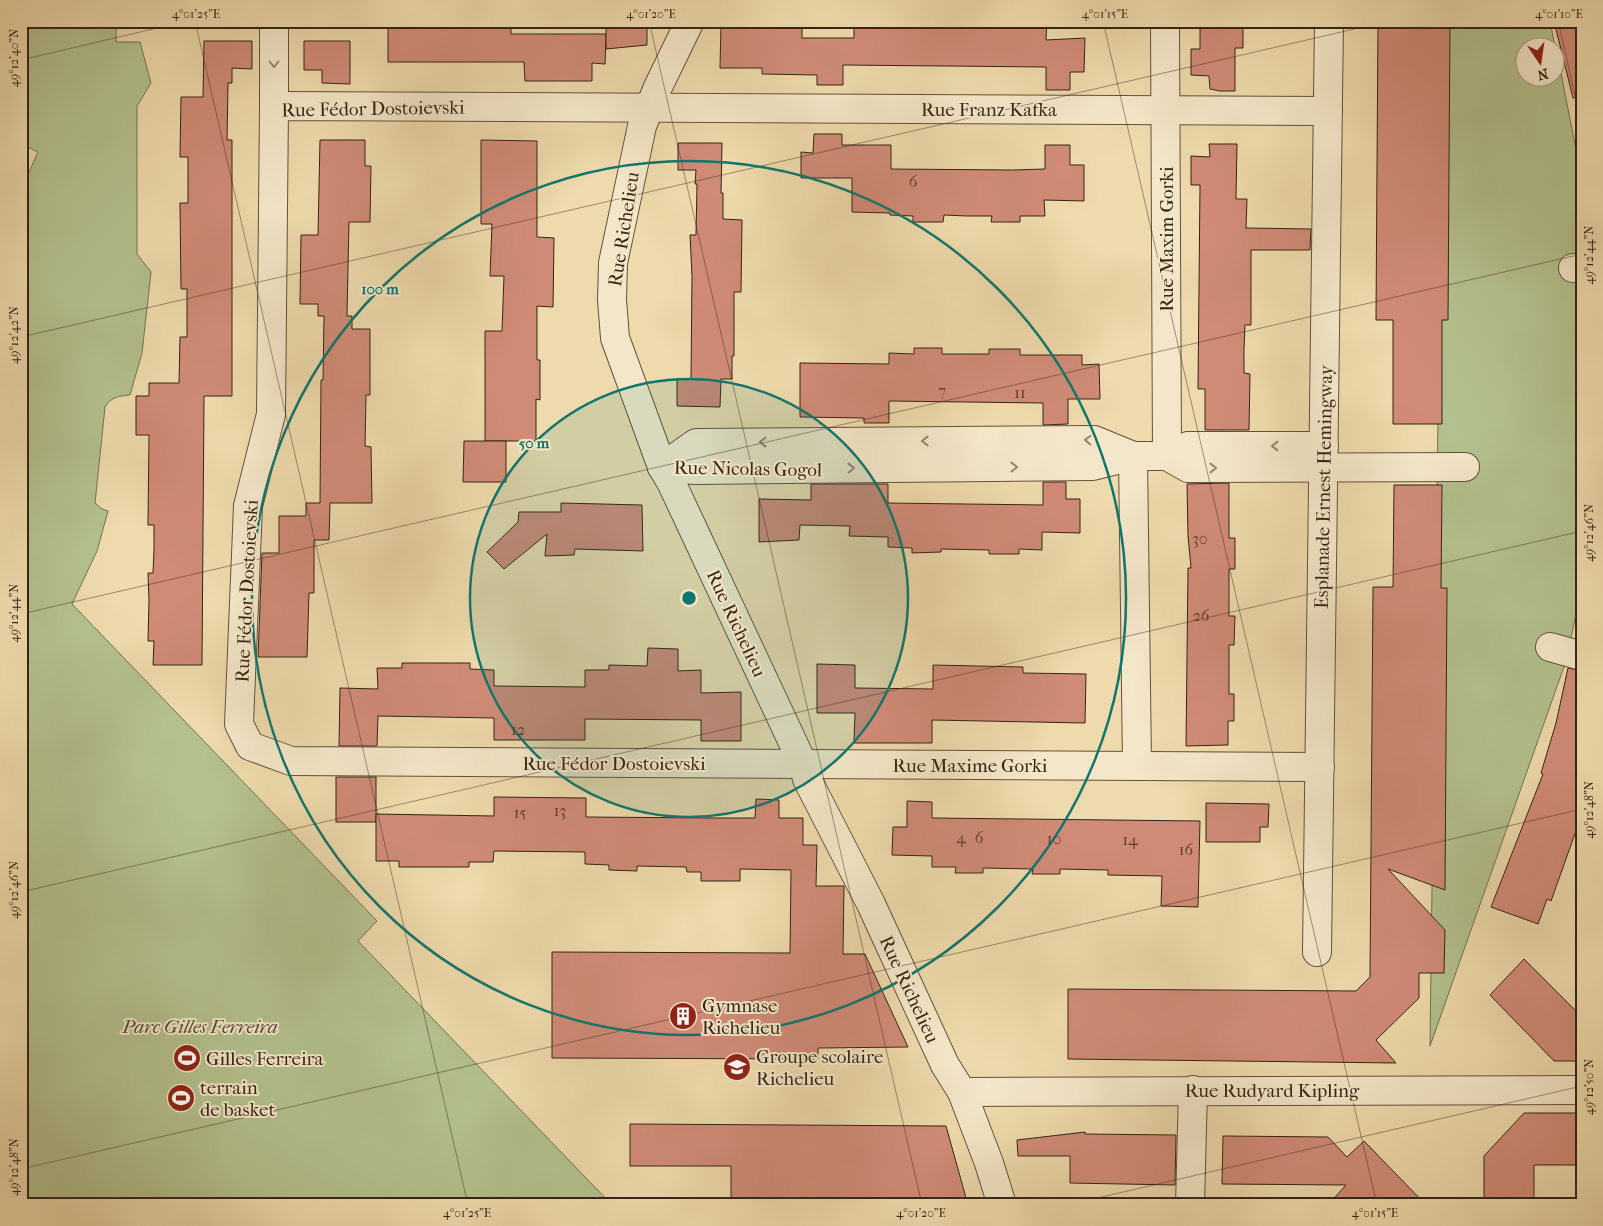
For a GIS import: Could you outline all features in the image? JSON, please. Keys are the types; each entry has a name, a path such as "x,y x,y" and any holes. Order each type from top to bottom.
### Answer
{"street":[{"path":"274,21 274,106"},
{"name":"Rue Richelieu","path":"690,21 658,87 642,126 615,255 612,300 616,338 662,467 803,764 807,778 871,904 945,1065 962,1092 989,1163 1002,1205"},
{"name":"Rue Maxim Gorki","path":"1165,21 1167,456"},
{"name":"Esplanade Ernest Hemingway","path":"1318,952 1329,21"},
{"name":"Rue Fédor Dostoievski","path":"650,108 274,106 271,414 248,506 239,724 250,746 291,761 803,764"},
{"name":"Rue Franz Kafka","path":"650,108 1328,111"},
{"path":"1134,456 1137,765"},
{"name":"Rue Nicolas Gogol","path":"662,467 695,470 1093,466 1134,456 1167,456 1188,468 1323,457 1466,467"},
{"path":"1550,648 1582,656"},
{"name":"Rue Maxime Gorki","path":"803,764 1320,766"},
{"path":"1190,1205 1193,1090"},
{"name":"Rue Rudyard Kipling","path":"962,1092 1582,1090"}],"green space":[{"name":"Parc Gilles Ferreira","path":"21,21 116,21 116,42 140,42 151,83 137,106 137,254 151,272 142,353 130,395 116,398 105,407 95,503 108,511 97,551 72,604 377,921 358,941 612,1205 21,1205 21,190 38,152 21,144"},
{"path":"1443,21 1550,21 1553,38 1516,38 1516,88 1564,88 1582,180 1582,586 1566,661 1430,1046"}],"building":[{"path":"388,21 511,21 511,34 606,34 605,64 592,63 592,81 525,81 524,62 388,62"},
{"path":"606,21 647,21 647,45 606,49"},
{"path":"746,21 780,21 780,24 802,24 802,38 854,38 854,21 1047,21 1046,40 1085,38 1084,72 1070,72 1070,90 1046,90 1046,67 843,65 843,85 817,85 817,75 762,74 762,68 720,68 721,24 746,24"},
{"path":"1200,21 1243,21 1243,48 1235,48 1235,91 1210,89 1209,76 1191,75 1191,49 1200,49"},
{"path":"1378,21 1450,21 1448,320 1442,320 1442,424 1393,424 1393,320 1376,320"},
{"path":"1554,21 1582,21 1582,97 1573,98 1566,70 1566,38 1558,38"},
{"path":"204,41 252,41 252,69 232,68 232,83 228,83 227,140 232,140 232,396 204,396 202,665 153,665 154,641 148,641 148,573 153,573 154,550 154,525 148,525 149,435 136,435 136,396 149,396 149,383 179,383 180,337 187,337 187,289 181,289 180,203 188,203 188,157 180,157 181,97 203,97"},
{"path":"304,41 350,41 350,84 322,83 322,70 304,70"},
{"path":"814,134 842,134 842,145 891,145 891,169 1045,169 1045,145 1070,145 1070,165 1084,165 1084,201 1044,200 1045,216 1020,216 1020,222 991,222 992,216 944,215 943,222 913,222 913,216 852,212 852,178 801,178 801,152 813,153"},
{"path":"320,140 365,140 365,166 371,166 370,222 349,222 347,316 352,316 352,329 370,329 370,395 366,395 365,446 371,447 372,503 330,503 329,540 314,540 314,593 309,593 307,657 258,657 262,553 279,553 279,516 306,516 306,503 320,503 321,380 323,380 324,316 318,316 318,304 300,304 301,235 318,235"},
{"path":"481,140 537,141 537,237 554,238 553,307 537,306 537,360 540,360 540,400 536,399 536,441 485,441 485,331 502,331 504,276 490,276 492,224 481,224"},
{"path":"678,143 722,143 721,193 723,193 723,219 742,220 741,292 734,292 732,379 721,379 720,407 677,406 677,379 691,379 692,276 690,235 696,235 697,184 695,184 696,170 678,170"},
{"path":"1209,144 1237,144 1236,199 1247,199 1246,228 1311,229 1310,250 1251,250 1251,325 1245,325 1244,349 1244,373 1250,374 1249,430 1205,430 1205,389 1198,389 1200,185 1191,185 1191,156 1210,157"},
{"path":"914,348 942,348 942,354 989,354 989,349 1020,349 1020,355 1082,355 1082,365 1099,364 1100,399 1068,399 1068,424 1043,425 1043,403 889,401 889,423 864,423 864,418 800,417 800,363 889,364 889,353 914,354"},
{"path":"464,441 506,441 506,482 463,482"},
{"path":"1043,482 1066,482 1066,499 1080,499 1080,533 1042,532 1042,550 1019,549 1019,554 989,554 989,550 941,549 941,552 912,553 912,548 888,547 888,537 849,536 850,526 800,525 799,540 759,542 759,499 811,500 811,484 888,484 888,503 1043,505"},
{"path":"1229,483 1229,538 1235,538 1235,569 1229,569 1229,616 1235,616 1234,645 1229,645 1229,694 1234,694 1234,721 1228,721 1228,745 1186,746 1188,568 1191,568 1187,484"},
{"path":"1394,485 1442,485 1441,588 1447,588 1445,890 1388,869 1445,930 1444,973 1419,973 1419,998 1376,1040 1396,1063 1068,1059 1068,989 1356,991 1370,977 1373,587 1393,587"},
{"path":"561,503 642,505 643,551 575,549 574,555 545,556 547,534 504,569 487,552 518,522 519,512 561,512"},
{"path":"648,648 678,649 678,671 701,670 701,693 741,692 741,741 701,741 701,720 585,719 585,740 494,740 494,718 378,716 377,746 339,746 340,688 378,689 377,668 402,668 402,663 470,663 470,669 494,670 494,686 585,687 585,670 609,670 609,665 647,666"},
{"path":"817,664 855,665 855,688 933,689 933,665 1023,667 1023,673 1086,674 1085,723 932,720 932,743 854,743 855,713 817,713"},
{"path":"1568,668 1582,671 1582,814 1551,901 1547,899 1538,924 1491,907 1543,774 1541,773 1556,723"},
{"path":"336,777 376,777 376,822 336,822"},
{"path":"494,797 586,798 586,817 755,818 756,799 779,800 779,818 803,818 803,845 817,845 816,886 844,886 843,954 865,954 908,1047 818,1048 818,1059 552,1058 552,952 790,953 791,870 740,869 740,881 701,881 701,872 687,872 686,867 637,866 637,871 609,870 609,865 585,864 585,852 494,851 493,862 469,862 469,867 399,867 399,861 376,861 376,814 494,816"},
{"path":"907,801 932,802 932,818 1200,821 1198,907 1161,906 1162,876 1108,875 1108,870 1060,869 1060,874 1032,874 1033,869 983,868 983,873 955,873 956,867 932,867 932,856 892,855 893,827 907,827"},
{"path":"1206,803 1269,804 1268,827 1260,827 1260,842 1206,842"},
{"path":"1524,959 1582,1017 1582,1061 1554,1061 1490,995"},
{"path":"1524,1113 1582,1113 1582,1165 1534,1165 1534,1205 1484,1205 1484,1156"},
{"path":"630,1124 946,1126 968,1205 731,1205 731,1166 630,1166"},
{"path":"1085,1132 1085,1134 1176,1135 1175,1185 1070,1183 1070,1156 1018,1156 1017,1140"},
{"path":"1223,1136 1328,1137 1347,1157 1364,1141 1426,1205 1328,1205 1346,1185 1222,1184"}],"place":[{"name":"Gymnase Richelieu","path":"683,1016"},
{"name":"Gilles Ferreira","path":"187,1058"},
{"name":"Groupe scolaire Richelieu","path":"737,1067"},
{"name":"terrain de basket","path":"181,1098"}]}
